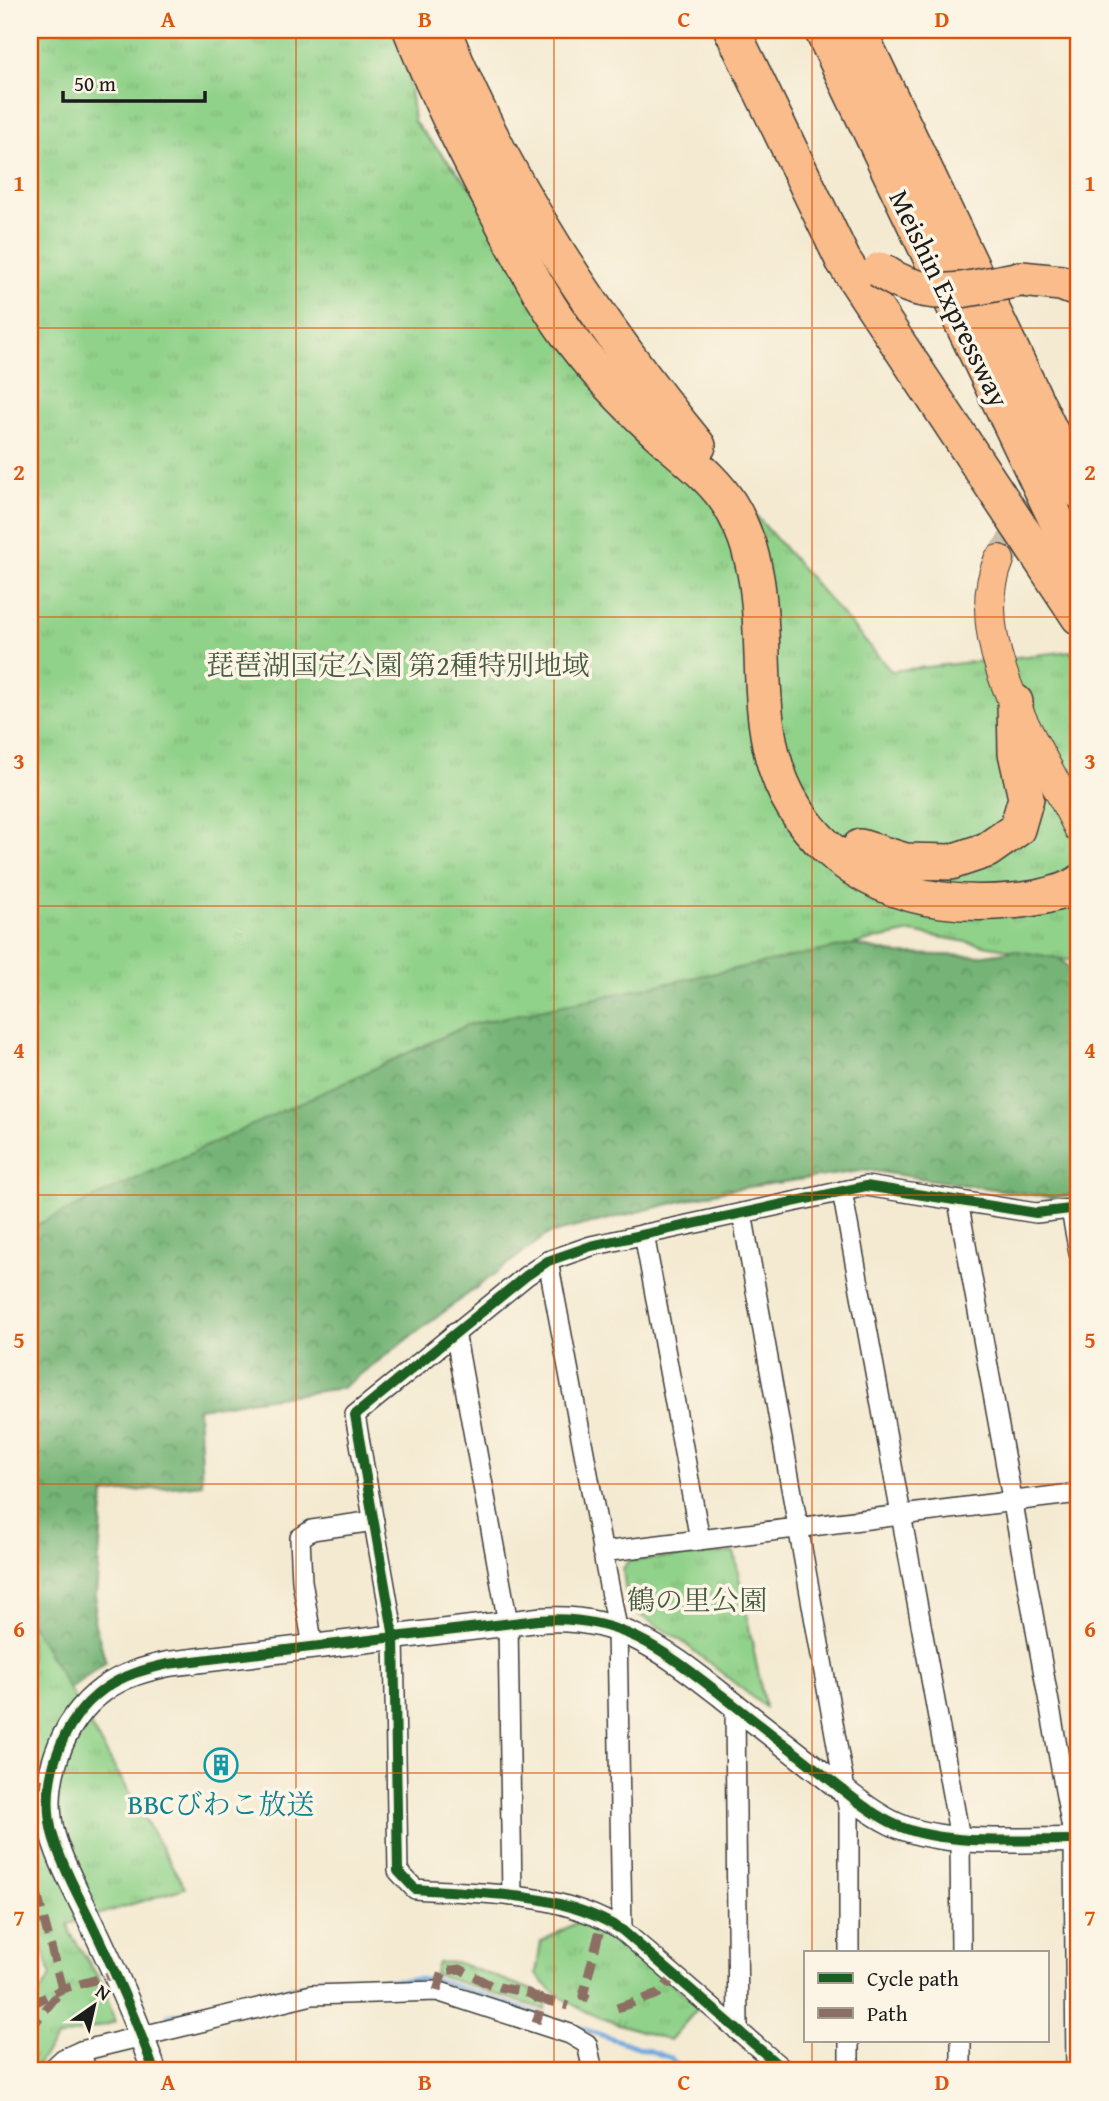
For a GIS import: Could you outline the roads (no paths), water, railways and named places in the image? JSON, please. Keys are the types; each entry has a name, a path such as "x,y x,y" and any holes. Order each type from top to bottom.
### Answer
{"highway":[{"path":"411,30 444,46 517,250 579,350 609,386 714,485 730,505 744,536 757,592 763,713 774,767 802,821 836,856 869,877 927,899 967,903 1004,901 1069,889 1079,883"},
{"path":"422,30 444,46 503,156 575,279 645,381 736,491 752,518 767,557 774,599 780,719 788,754 813,803 830,823 890,867 954,885 1001,883 1079,871"},
{"path":"732,30 843,260 1079,617"},
{"path":"755,30 841,211 866,256 880,270 899,284 923,292 1021,279 1061,283 1079,290"},
{"name":"Meishin Expressway","path":"822,30 1079,567"},
{"name":"Meishin Expressway","path":"858,30 1079,491"},
{"path":"860,847 905,861 951,862 987,850 1003,842 1017,829 1026,798 1016,753 1015,702"}],"main road":[{"path":"999,560 989,593 990,622 998,660 1015,702 1079,828"}],"street":[{"path":"785,2071 622,1930 596,1914 574,1905 512,1896 415,1889 398,1871 394,1637 355,1415 455,1332 548,1261 591,1246 644,1234 866,1186 885,1186 1036,1213 1075,1209 1079,1253"},
{"path":"842,1191 960,1838 961,1951"},
{"path":"958,1200 1077,1840 1076,2071"},
{"path":"742,1213 849,1812 849,1951"},
{"path":"644,1234 700,1540"},
{"path":"548,1261 617,1628 622,1930"},
{"path":"455,1332 509,1623 512,1896"},
{"path":"602,1552 1079,1493"},
{"path":"313,1647 302,1581 300,1538 312,1530 374,1521"},
{"path":"154,2071 142,2035 53,1836 48,1807 58,1751 75,1719 88,1703 103,1690 130,1675 168,1664 509,1623 564,1619 617,1628 668,1654 845,1792 905,1829 960,1838 1077,1840"},
{"path":"735,1706 738,2031"},
{"path":"50,2071 63,2059 81,2051 312,1995 437,1991 570,2034 587,2045 593,2071"},
{"path":"849,2042 849,2071"},
{"path":"961,2042 961,2071"},
{"path":"81,2051 86,2071"}],"waterway":[{"path":"168,2016 314,1983 432,1979 671,2058 682,2071"}],"tunnel":[{"path":"999,560 1028,518 1063,485"}],"place":[{"name":"BBCびわこ放送","path":"221,1765"}],"park label":[{"name":"琵琶湖国定公園 第2種特別地域","path":"398,664"},
{"name":"鶴の里公園","path":"697,1599"}]}
